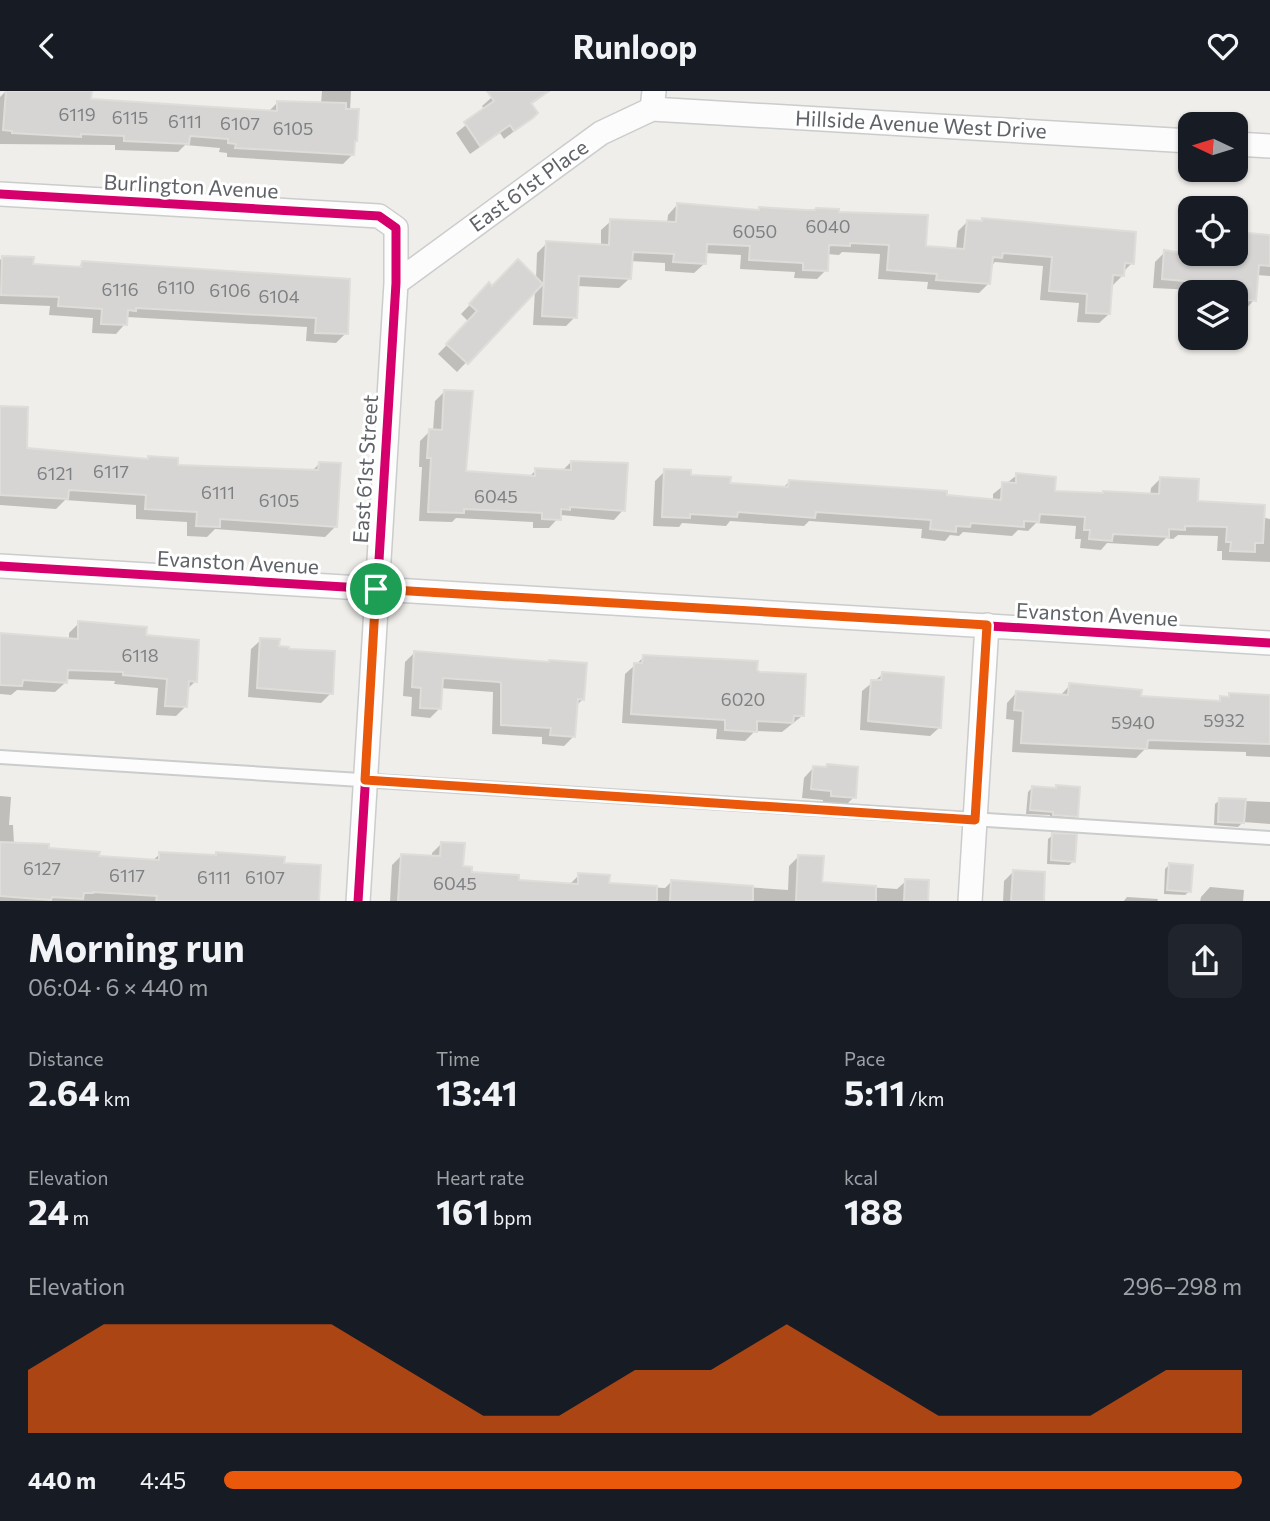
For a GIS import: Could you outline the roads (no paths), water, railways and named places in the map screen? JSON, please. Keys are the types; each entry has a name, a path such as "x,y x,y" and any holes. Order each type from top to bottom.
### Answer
{"street":[{"name":"Hillside Avenue West Drive","path":"653,100 1178,140"},
{"name":"East 61st Place","path":"396,282 601,133 653,100"},
{"path":"1248,145 1270,146"},
{"name":"Burlington Avenue","path":"0,194 379,216"},
{"name":"East 61st Street","path":"358,901 396,282 396,228 379,216"},
{"name":"Evanston Avenue","path":"0,566 1270,643"},
{"path":"971,901 987,625"}],"lane":[{"path":"0,757 1270,838"}]}
